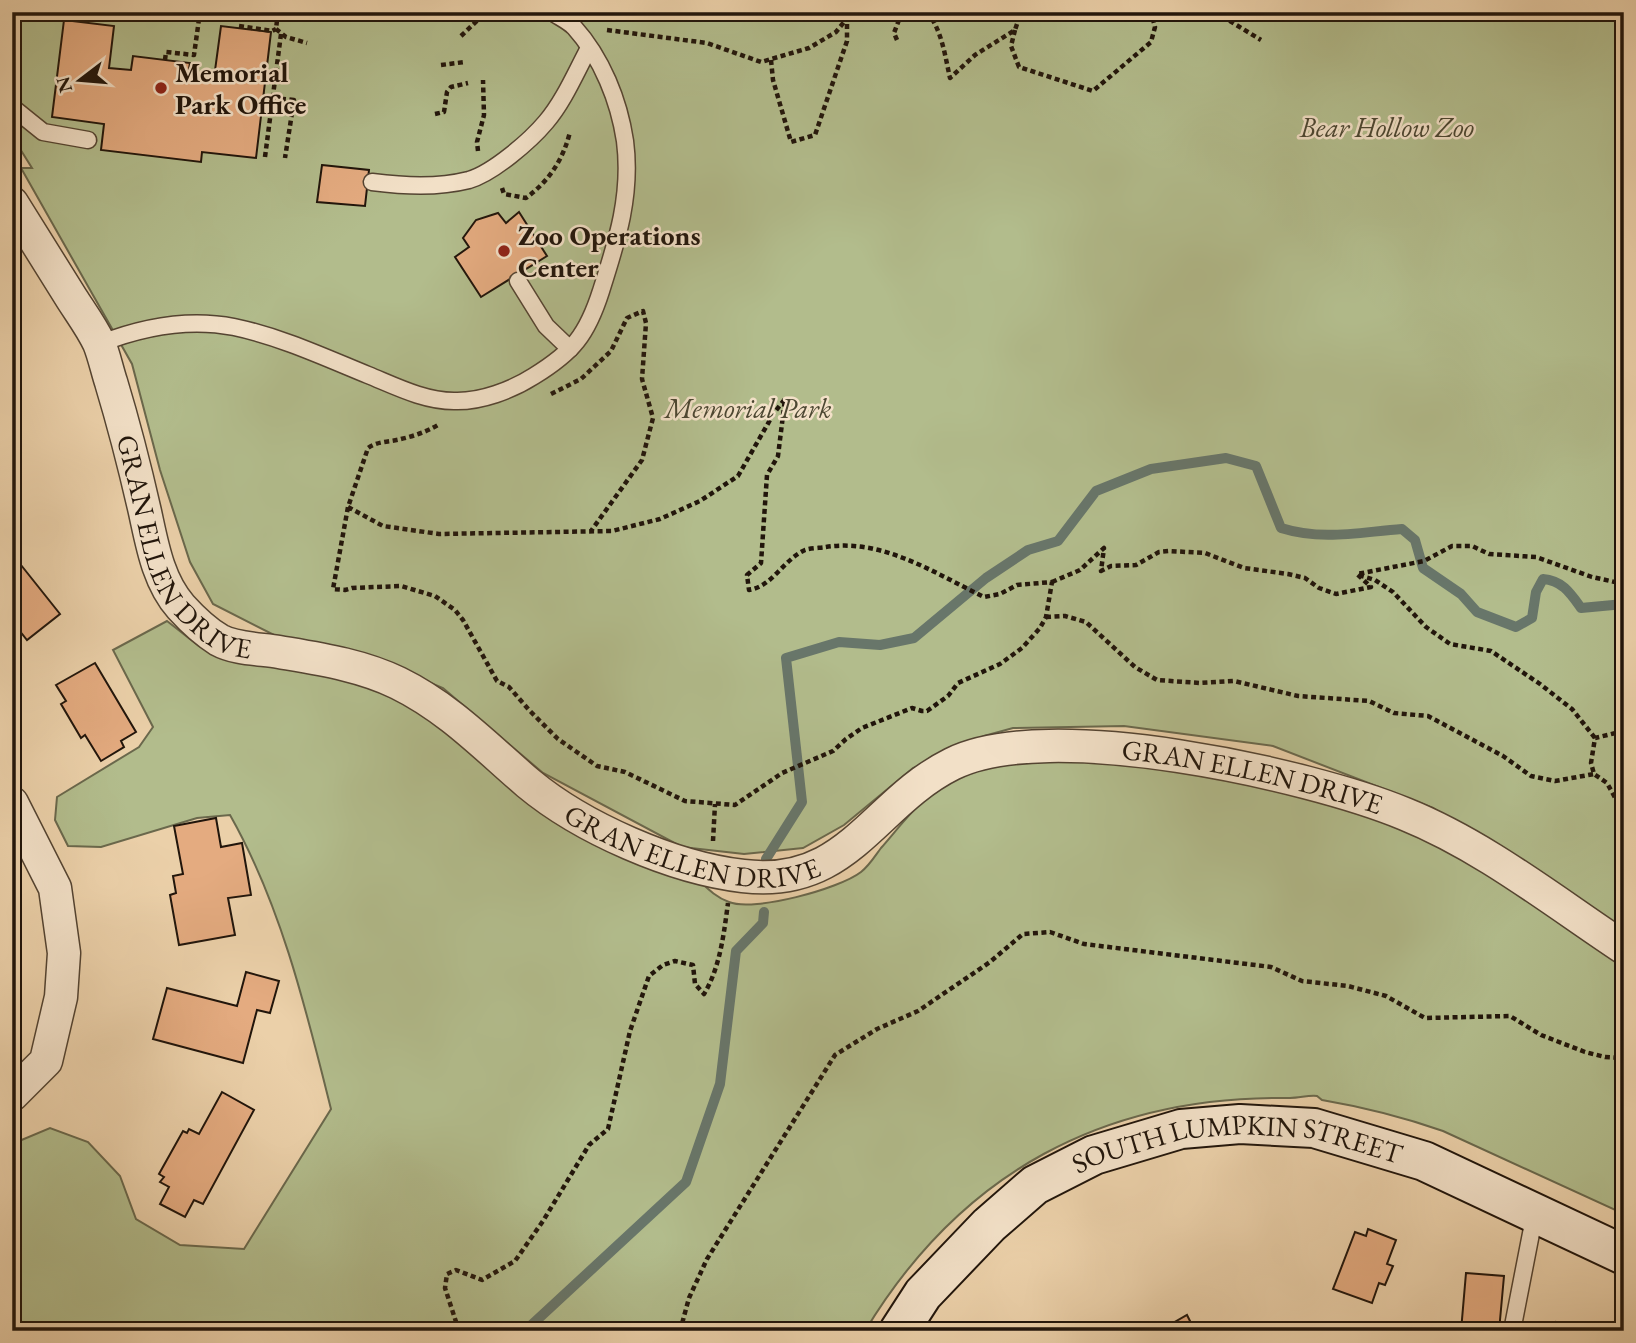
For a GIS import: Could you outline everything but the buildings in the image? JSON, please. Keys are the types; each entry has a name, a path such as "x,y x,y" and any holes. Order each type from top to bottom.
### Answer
{"main road":[{"name":"SOUTH LUMPKIN STREET","path":"899,1331 923,1294 989,1226 1035,1185 1094,1155 1181,1129 1241,1124 1314,1128 1424,1161 1624,1255"}],"street":[{"name":"GRAN ELLEN DRIVE","path":"12,203 99,344 126,432 150,535 166,588 184,611 223,643 359,667 399,684 435,704 487,744 529,784 576,818 646,849 721,873 782,877 837,857 931,775 960,760 998,750 1050,747 1116,749 1197,759 1345,792 1407,815 1471,847 1624,948"},
{"path":"12,803 55,888 64,953 61,997 46,1061 12,1095"}],"lane":[{"path":"99,344 152,327 182,323 232,327 275,337 404,390 454,401 474,399 523,383 570,349 579,341 596,306 618,238 627,191 622,124 613,93 600,64 572,25 552,12"},
{"path":"372,183 430,185 470,179 502,163 546,122 589,48"},
{"path":"12,107 43,132 88,140"},
{"path":"518,281 547,326 570,349"},
{"path":"1512,1331 1535,1213"}],"path":[{"path":"82,12 101,15 109,12"},
{"path":"165,60 166,52 194,55 200,12"},
{"path":"276,29 278,12"},
{"path":"600,29 707,43 761,62 809,48 836,32 852,12"},
{"path":"897,40 894,33 902,12"},
{"path":"927,12 943,44 950,78 975,55 1015,30"},
{"path":"1021,12 1011,46 1019,67 1094,91 1152,42 1155,27 1151,12"},
{"path":"1215,12 1261,40"},
{"path":"461,36 482,16"},
{"path":"771,60 773,80 791,142 815,135 847,41 847,20"},
{"path":"239,26 272,31 276,29"},
{"path":"276,29 281,34 307,43"},
{"path":"265,157 281,34"},
{"path":"440,65 465,62"},
{"path":"483,80 484,115 478,149 483,164 490,170"},
{"path":"435,114 444,112 447,92 451,87 467,83"},
{"path":"264,97 294,100 285,158"},
{"path":"523,383 553,395 581,380 611,351 627,318 643,311 646,323 642,379 653,418 642,460 591,532"},
{"path":"348,507 383,526 439,534 612,531 660,520 700,501 738,476 774,412 785,399 778,456 767,475 761,563 747,575 749,590 762,588 783,565 806,550 841,544 897,555 984,597 1000,594 1017,585 1052,582 1080,570 1104,548 1101,571 1111,566 1136,565 1159,552 1170,551 1205,553 1244,568 1305,578 1319,589 1336,594 1371,587 1357,574"},
{"path":"443,421 425,433 373,444 368,448 348,507 333,589 401,586 435,596 456,610 498,681 509,687 530,711 573,750 597,766 625,772 685,801 735,805 782,773 833,751 863,728 912,708 927,711 948,696 958,683 1000,664 1034,636 1046,617 1052,582"},
{"path":"1357,574 1424,561 1452,546 1472,546 1489,554 1536,557 1592,577 1624,583"},
{"path":"1357,574 1375,580 1393,592 1426,626 1450,644 1491,652 1572,709 1595,737 1591,763 1594,774 1606,783 1624,814"},
{"path":"1046,617 1065,616 1086,622 1135,667 1157,680 1234,681 1298,696 1369,701 1394,713 1428,716 1503,756 1531,776 1555,781 1594,774"},
{"path":"1595,737 1624,731"},
{"path":"714,818 715,804"},
{"path":"460,1331 446,1289 447,1274 456,1270 482,1280 515,1261 589,1145 608,1129 630,1031 649,976 663,965 675,961 693,965 695,984 704,994 711,982 724,932 729,898"},
{"path":"680,1331 689,1298 707,1259 835,1055 877,1030 918,1011 990,962 1023,934 1050,932 1084,944 1271,967 1302,981 1348,986 1386,996 1425,1017 1510,1016 1541,1035 1585,1052 1624,1058"}],"green space":[{"name":"Memorial Park","path":"12,12 1624,12 1624,931 1433,808 1273,746 1124,726 1013,728 984,736 913,768 844,825 803,848 744,854 682,847 543,773 443,688 369,657 284,640 213,604 190,562 160,470 132,364 21,168 32,168 12,136"},
{"path":"167,621 199,646 360,683 401,699 695,877 719,897 741,904 796,897 850,879 867,867 908,816 939,787 963,775 1040,761 1122,763 1205,775 1314,799 1394,823 1465,859 1546,910 1624,965 1624,1214 1443,1131 1398,1117 1322,1100 1317,1096 1223,1101 1159,1111 1100,1128 1044,1154 993,1187 946,1227 903,1275 865,1331 12,1331 12,1144 50,1128 88,1142 120,1176 136,1219 180,1245 244,1249 331,1109 302,996 278,921 248,849 230,815 197,818 101,847 68,846 55,820 57,797 139,747 153,727 113,650"}],"waterway":[{"path":"766,859 802,802 786,658 839,642 880,645 914,638 986,578 1028,550 1058,541 1096,491 1151,469 1226,458 1256,466 1281,528 1327,535 1402,529 1415,540 1423,568 1461,594 1477,612 1516,627 1532,618 1536,592 1543,579 1561,585 1581,608 1624,604"},
{"path":"525,1331 686,1182 720,1084 736,951 763,923 764,912"}],"place":[{"name":"Memorial Park Office","path":"161,88"},
{"name":"Zoo Operations Center","path":"504,251"}],"park label":[{"name":"Bear Hollow Zoo","path":"1387,127"}]}
